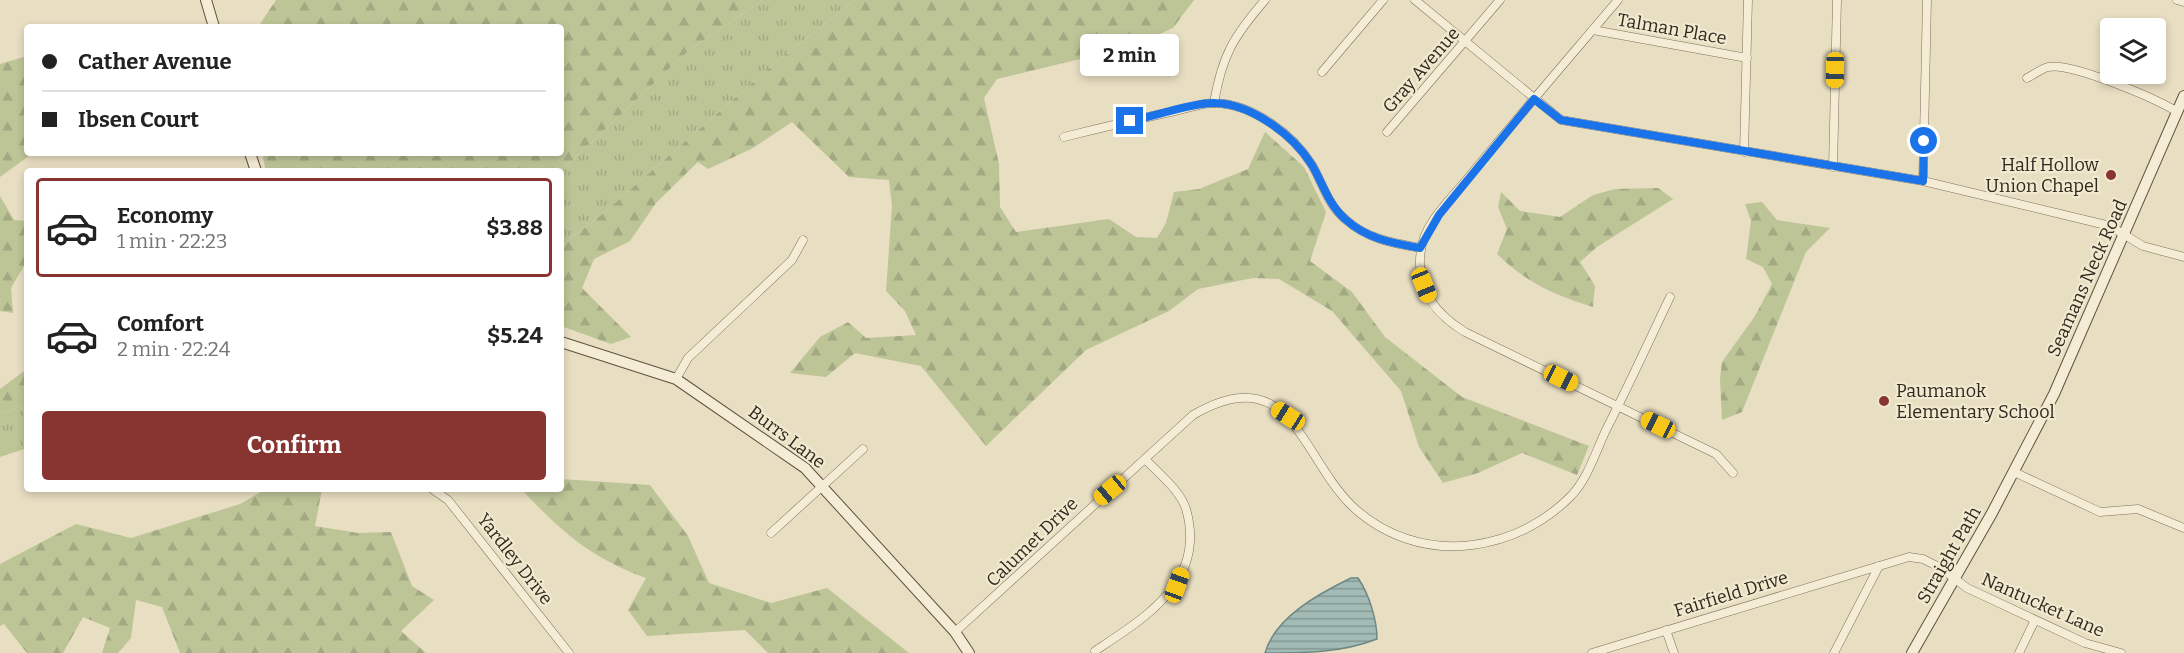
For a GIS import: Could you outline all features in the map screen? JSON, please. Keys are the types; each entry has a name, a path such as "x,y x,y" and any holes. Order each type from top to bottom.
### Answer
{"main road":[{"path":"206,0 213,24"},
{"name":"Seamans Neck Road","path":"2014,472 2054,394 2125,234 2176,111 2184,98"},
{"name":"Burrs Lane","path":"564,343 676,378 805,468 956,632 969,653"},
{"name":"Straight Path","path":"1912,653 2014,472"}],"street":[{"path":"1214,103 1220,69 1226,53 1266,0"},
{"path":"1322,72 1383,0"},
{"path":"1415,0 1561,120 1923,181 2109,226 2143,246 2184,256"},
{"name":"Gray Avenue","path":"1387,132 1500,0"},
{"path":"1618,0 1439,215 1420,248 1424,285 1438,313 1450,323 1716,454 1733,473"},
{"path":"1744,152 1748,0"},
{"path":"1833,167 1837,0"},
{"path":"1923,181 1927,0"},
{"path":"2177,0 2184,2"},
{"name":"Talman Place","path":"1593,30 1747,58"},
{"path":"2027,78 2048,67 2082,73 2131,89 2176,111"},
{"path":"1064,137 1214,103 1240,109 1274,126 1312,165 1336,210 1363,233 1384,242 1420,248"},
{"path":"676,378 688,358 792,260 803,240"},
{"name":"Calumet Drive","path":"956,632 1193,415 1214,402 1231,398 1247,398 1268,403 1288,416 1336,488 1365,517 1393,534 1417,543 1456,547 1488,543 1519,533 1542,520 1572,495 1590,466 1670,297"},
{"path":"771,533 863,449"},
{"path":"1095,651 1150,614 1177,585 1188,555 1186,507 1169,484 1145,459"},
{"path":"2014,472 2100,512 2139,508 2184,528"},
{"name":"Yardley Drive","path":"436,492 448,500 569,653"},
{"name":"Fairfield Drive","path":"1592,653 1909,557 1923,559 1955,579"},
{"path":"1834,653 1879,566"},
{"name":"Nantucket Lane","path":"1955,579 2085,644 2121,653"},
{"path":"2019,653 2035,620"},
{"path":"1666,630 1674,653"}],"green space":[{"path":"276,0 763,0 688,51 564,168 265,168 263,156 564,156 564,24 260,24"},
{"path":"763,0 855,0 776,62 600,216 564,244 564,168 688,51"},
{"path":"855,0 1194,0 1173,28 1130,47 997,79 984,98 999,164 1000,207 1016,232 1109,219 1136,237 1157,238 1166,223 1174,192 1199,189 1248,169 1265,132 1304,167 1326,212 1310,261 1352,292 1385,337 1462,397 1589,446 1577,475 1522,453 1478,473 1443,483 1419,447 1401,391 1332,311 1279,279 1253,278 1198,289 1169,311 1086,350 986,446 921,366 855,353 826,377 790,373 820,337 848,322 866,338 916,335 905,311 886,291 892,206 889,180 849,177 792,122 753,148 708,169 698,162 656,203 630,241 594,259 582,288 631,337 611,344 564,327 564,244 600,216 776,62"},
{"path":"24,57 24,156 29,156 0,177 0,64"},
{"path":"1658,188 1673,199 1597,247 1580,262 1595,286 1593,307 1542,287 1519,273 1497,254 1507,229 1498,207 1501,192 1520,211 1560,217 1593,195 1615,189"},
{"path":"0,196 14,220 24,221 24,266 11,288 13,313 0,311"},
{"path":"1762,202 1777,220 1830,228 1806,252 1742,412 1722,420 1720,379 1722,362 1755,316 1772,284 1763,267 1746,259 1751,221 1745,204"},
{"path":"24,371 24,405 0,414 0,389"},
{"path":"24,405 24,449 0,457 0,414"},
{"path":"564,479 650,485 688,536 709,583 771,603 827,588 909,653 768,653 745,630 647,636 628,610 646,578 592,552 550,518 524,492 564,492"},
{"path":"261,492 321,492 315,526 358,533 391,532 412,586 434,600 401,631 426,653 180,653 162,607 136,600 131,638 118,653 102,653 110,628 83,617 63,653 27,653 4,624 0,626 0,564 76,524 131,538 240,504"}],"water":[{"path":"1351,578 1358,578 1369,599 1377,639 1336,650 1265,653 1270,640 1288,617 1313,599"}],"place":[{"name":"Half Hollow Union Chapel","path":"2111,175"},
{"name":"Paumanok Elementary School","path":"1884,401"}],"route":[{"path":"1130,121 1214,103 1259,116 1274,126 1299,149 1312,165 1329,200 1344,219 1363,233 1384,242 1420,248 1439,215 1534,99 1561,120 1923,181 1924,141"}]}
